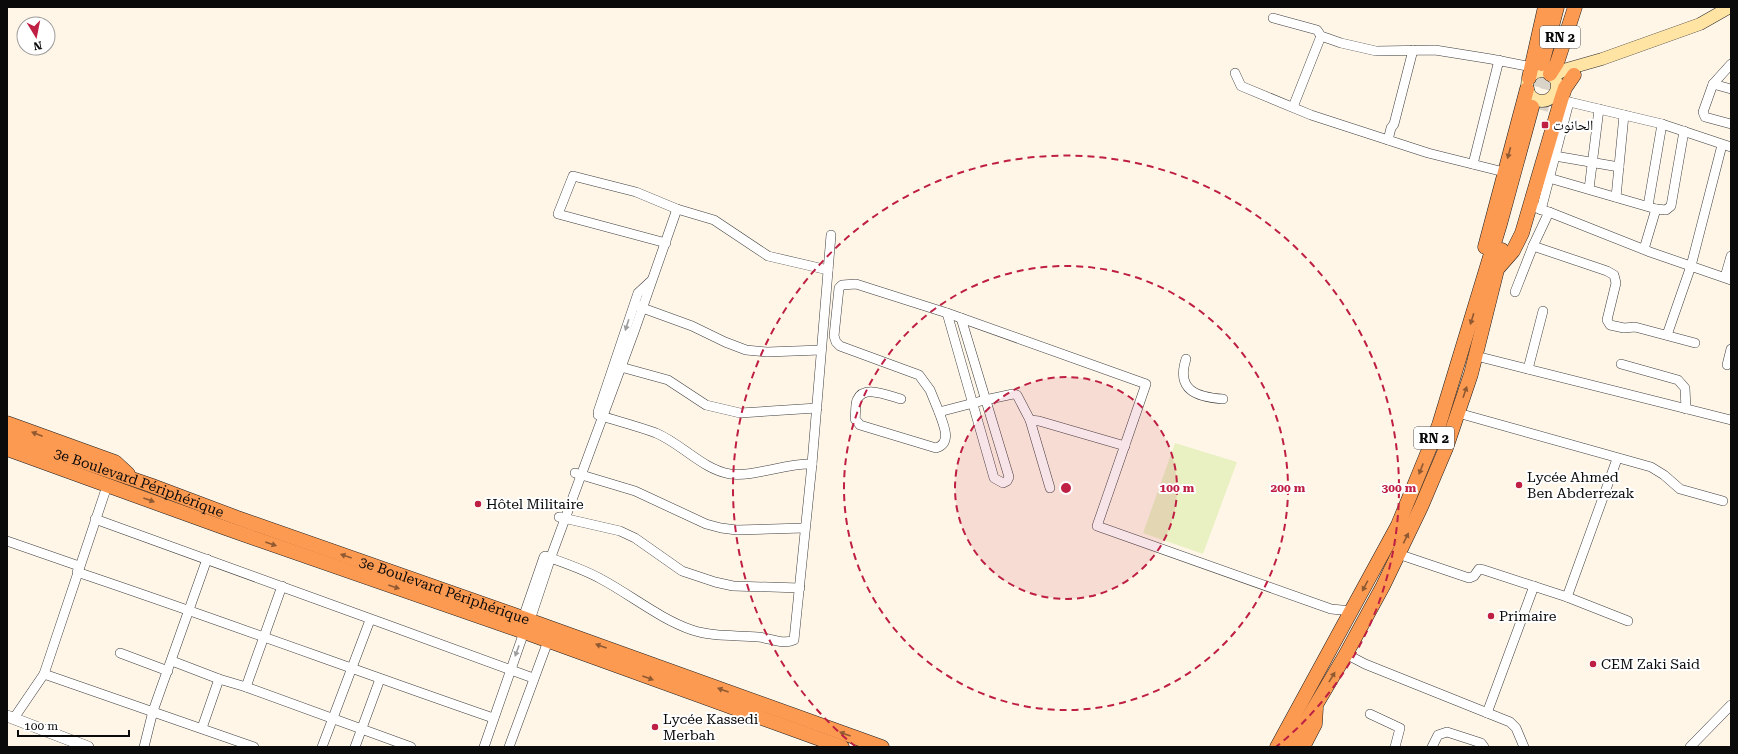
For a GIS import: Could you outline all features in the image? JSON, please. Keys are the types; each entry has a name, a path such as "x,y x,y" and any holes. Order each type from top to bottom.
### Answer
{"highway":[{"path":"1499,264 1518,243 1522,233 1540,209 1552,78 1545,7"},
{"name":"RN 2","path":"1552,78 1557,7"},
{"name":"RN 2","path":"1552,78 1567,7"},
{"path":"1499,264 1508,247 1526,199 1552,78 1575,7"},
{"path":"1480,294 1481,260 1504,172 1552,78"},
{"name":"RN 2","path":"1278,747 1311,699 1346,654 1421,508 1443,455 1476,356 1537,108 1439,425 1410,500 1352,612 1311,699 1291,747"},
{"path":"7,423 114,462 135,480"},
{"name":"3e Boulevard Périphérique","path":"7,436 135,480 461,603"},
{"path":"7,449 128,493 461,603 526,622 550,634 842,747"},
{"path":"7,459 96,491 128,493"},
{"path":"550,634 882,747"},
{"path":"1269,747 1292,708 1311,699 1315,724 1303,747"}],"main road":[{"path":"1552,78 1700,24 1730,7"}],"street":[{"path":"1273,18 1317,30 1321,36 1341,43 1376,51 1435,50 1498,60 1552,78 1598,109 1662,124 1726,146 1691,266 1667,335"},
{"path":"1293,107 1321,36"},
{"path":"1388,140 1391,128 1394,124 1413,50"},
{"path":"1473,164 1498,60"},
{"path":"1731,64 1713,84 1703,112 1705,116 1731,124"},
{"path":"1235,74 1241,86 1311,115 1428,153 1504,172"},
{"path":"1516,292 1533,246 1540,209 1555,156 1552,78"},
{"path":"1713,84 1731,89"},
{"path":"1589,189 1598,109"},
{"path":"1616,197 1624,115"},
{"path":"1644,250 1652,207 1662,124"},
{"path":"1549,178 1666,210 1671,206 1684,131"},
{"path":"1555,156 1619,167"},
{"path":"666,243 558,214 573,176 636,192 677,209 714,220 768,256 828,270"},
{"path":"484,747 548,557 638,306 652,280 677,209"},
{"path":"1540,209 1644,250 1728,278 1731,256"},
{"path":"548,557 580,568 602,579 676,624 693,630 712,634 760,637 788,642 794,640 800,588 804,528 812,464 820,350 831,235"},
{"path":"1533,246 1601,269 1614,275 1616,283 1607,320 1610,325 1624,328 1635,327 1695,343"},
{"path":"900,399 872,391 864,392 857,400 855,419 860,425 936,448 942,446 945,442 946,436 939,412 930,390 918,375 840,346 836,342 834,336 839,288 842,285 856,284 948,313 1146,384 1097,526 1331,608 1352,612"},
{"path":"638,306 692,326 746,350 767,352 820,350"},
{"path":"1528,369 1542,311"},
{"path":"948,313 994,478 1003,482 1007,481 1010,477 985,400 961,318"},
{"path":"1727,365 1731,350"},
{"path":"1476,356 1731,420"},
{"path":"1186,359 1183,376 1188,390 1200,395 1223,399"},
{"path":"1621,364 1678,380 1685,388 1686,409"},
{"path":"617,366 668,380 706,405 740,413 817,408"},
{"path":"939,412 1012,394 1017,395 1030,420 1050,488"},
{"path":"1458,413 1617,459 1651,467 1664,475 1674,485 1685,492 1723,501"},
{"path":"599,416 657,434 708,466 720,471 744,474 790,464 812,464"},
{"path":"1030,420 1039,421 1125,446"},
{"path":"1567,596 1617,459"},
{"path":"578,474 635,491 706,524 721,528 743,530 804,528"},
{"path":"88,747 66,743 10,717 44,674 105,492"},
{"path":"562,518 620,531 635,538 682,571 715,582 733,586 800,588"},
{"path":"95,520 282,586 370,620 533,678"},
{"path":"7,541 263,638 493,718"},
{"path":"1398,554 1469,578 1474,576 1478,570 1481,569 1567,596 1628,621"},
{"path":"144,747 153,711 207,559"},
{"path":"246,687 282,586"},
{"path":"1487,713 1534,586"},
{"path":"322,747 370,620"},
{"path":"509,747 550,634"},
{"path":"120,653 168,671"},
{"path":"1346,654 1365,664 1513,724 1524,747"},
{"path":"172,661 411,747"},
{"path":"44,674 254,747"},
{"path":"202,728 219,679"},
{"path":"355,747 380,679"},
{"path":"1690,747 1731,705"},
{"path":"1370,714 1400,728 1395,747"},
{"path":"1432,747 1438,735 1448,732 1481,744 1484,747"}],"green space":[{"path":"1175,443 1237,462 1203,554 1143,533"}],"tunnel":[{"path":"1532,107 1542,64"},
{"path":"1541,110 1553,66"}],"place":[{"name":"الحانوت","path":"1545,125"},
{"name":"Lycée Ahmed Ben Abderrezak","path":"1519,485"},
{"name":"Hôtel Militaire","path":"478,504"},
{"name":"Primaire","path":"1491,616"},
{"name":"CEM Zaki Said","path":"1593,664"},
{"name":"Lycée Kassedi Merbah","path":"655,727"}]}
